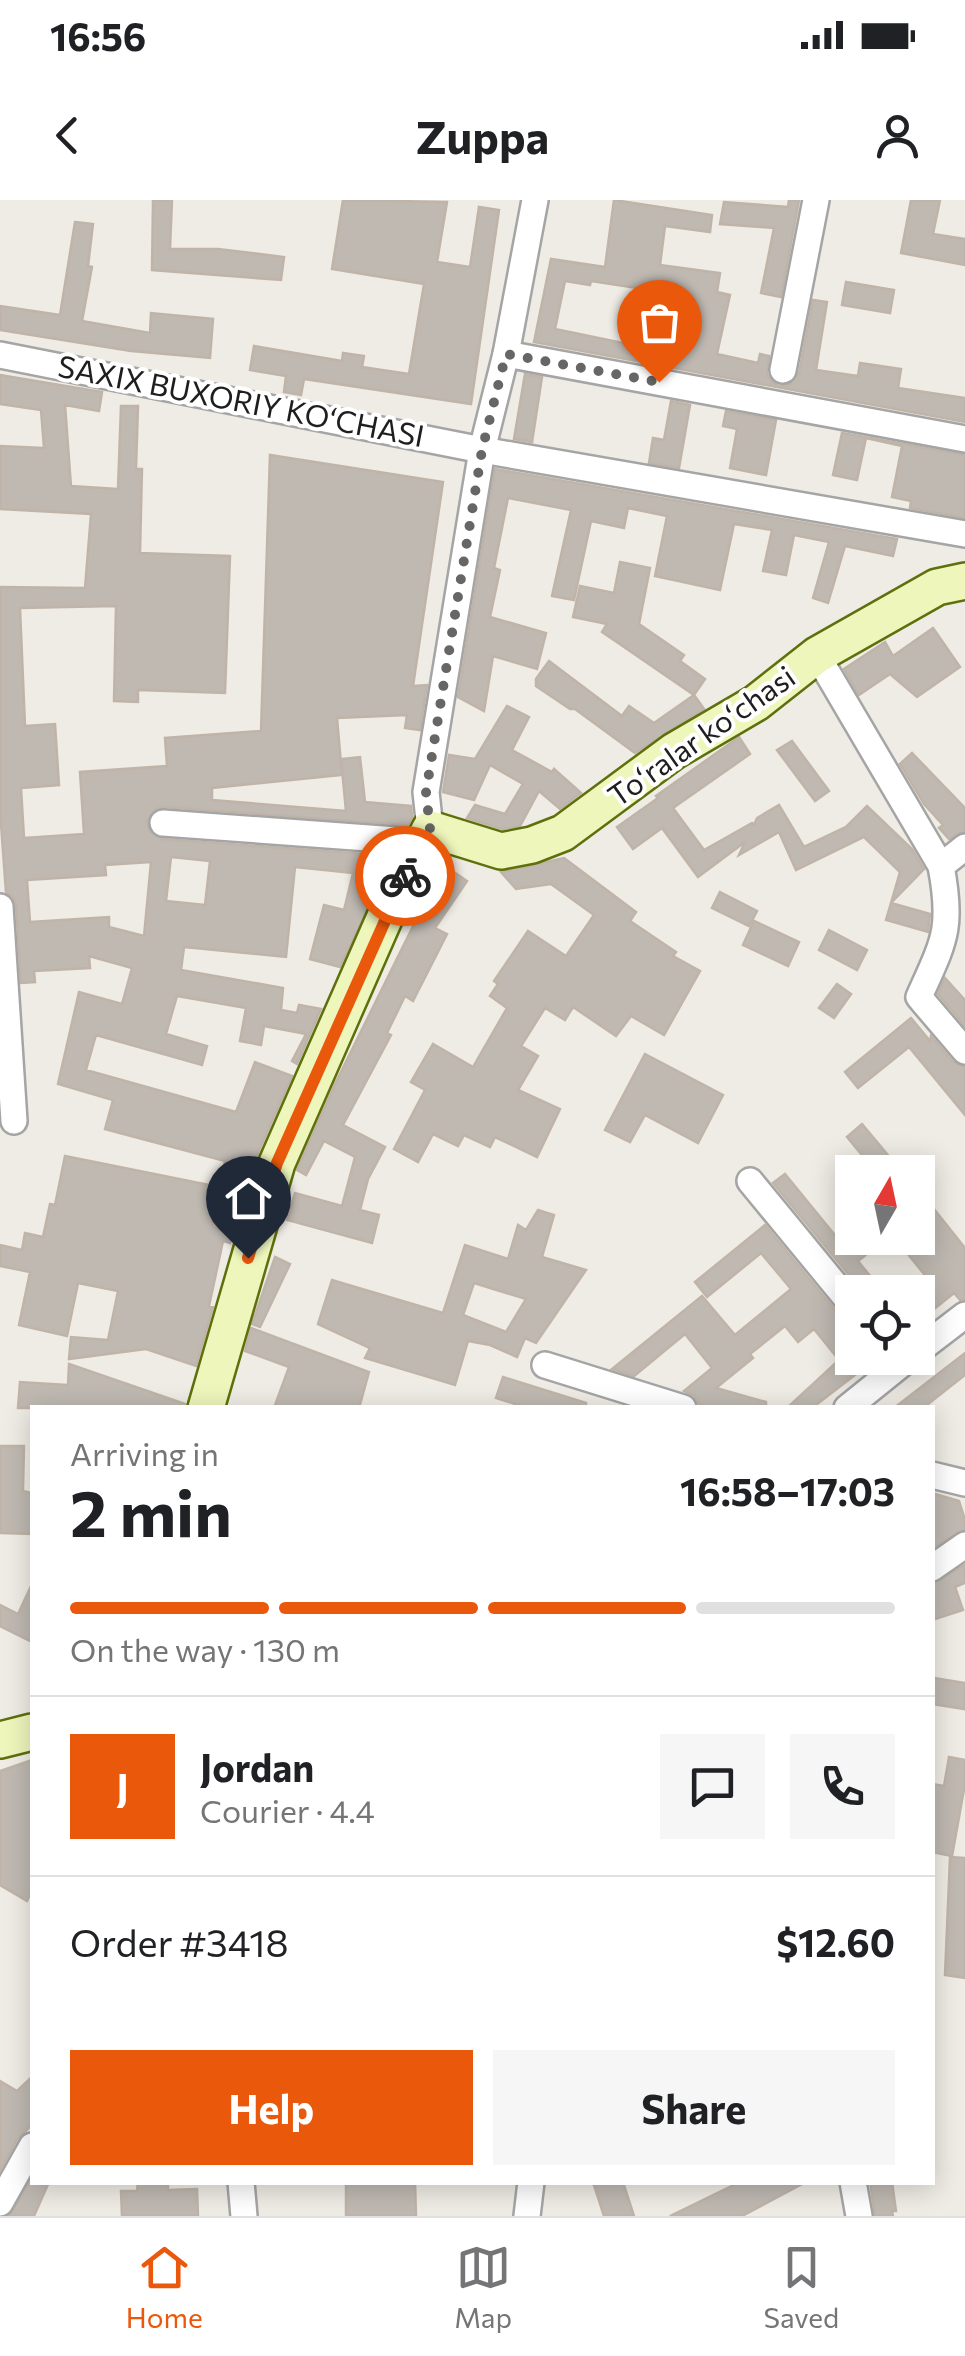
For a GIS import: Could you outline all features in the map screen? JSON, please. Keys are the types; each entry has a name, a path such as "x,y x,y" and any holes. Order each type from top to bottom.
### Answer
{"street":[{"path":"207,1405 277,1163 392,901 426,836 426,792 482,450 506,354 536,200"},
{"path":"783,370 816,200"},
{"path":"506,354 965,439"},
{"name":"SAXIX BUXORIY KO‘CHASI","path":"0,355 482,450 965,534"},
{"name":"Toʻralar koʻchasi","path":"426,836 501,851 563,834 674,752 756,702 817,655 937,587 965,582"},
{"path":"817,655 941,866 948,902 946,936 919,996 965,1051"},
{"path":"163,822 426,836"},
{"path":"941,866 965,847"},
{"path":"0,908 14,1121"},
{"path":"750,1181 835,1284"},
{"path":"935,1336 965,1315"},
{"path":"545,1365 673,1405"},
{"path":"850,1405 885,1375"},
{"path":"935,1476 965,1483"},
{"path":"935,1566 965,1545"},
{"path":"0,1740 30,1732"},
{"path":"0,2204 30,2150"},
{"path":"241,2185 244,2216"},
{"path":"527,2216 531,2185"},
{"path":"853,2185 858,2216"}],"building":[{"path":"153,200 172,200 170,249 218,249 284,257 281,280 152,270"},
{"path":"343,200 447,202 437,262 470,267 479,207 499,210 471,404 304,379 301,395 284,392 286,376 250,370 254,346 342,361 343,353 364,356 362,367 409,374 424,284 332,269"},
{"path":"614,200 712,215 710,232 665,226 660,265 720,273 717,292 730,295 717,354 758,363 760,354 769,356 767,374 772,382 789,385 799,373 813,300 827,302 816,370 858,376 860,363 901,369 898,388 965,398 965,422 534,342 551,259 605,267","holes":["565,281 590,285 591,281 683,295 673,340 654,335 652,349 555,329"]},
{"path":"789,200 799,200 781,297 761,293 774,228 720,224 724,202 788,207"},
{"path":"911,200 940,200 933,234 965,239 965,265 901,253"},
{"path":"75,222 93,224 88,266 92,267 82,321 150,333 151,313 213,319 210,358 131,351 0,330 0,306 60,315"},
{"path":"846,282 894,290 890,313 842,305"},
{"path":"525,374 542,377 532,442 514,439"},
{"path":"0,375 102,392 99,411 65,405 71,486 118,489 121,406 138,406 136,469 142,469 140,553 230,556 225,693 138,690 138,702 114,701 116,606 20,608 25,726 55,724 59,785 21,788 24,838 84,834 80,772 167,766 165,738 261,731 270,455 443,482 413,686 427,685 420,730 405,728 407,715 337,718 342,775 212,788 212,800 346,811 341,759 360,757 365,802 411,806 408,825 164,807 155,809 147,821 149,831 162,839 392,856 340,967 310,959 324,905 344,910 353,873 295,867 286,957 184,947 181,970 283,988 281,1010 297,1013 299,1005 321,1009 297,1064 292,1061 306,1034 264,1026 261,1045 240,1041 246,1008 177,996 166,1034 207,1046 202,1065 96,1035 86,1070 236,1112 255,1062 292,1076 257,1155 230,1243 223,1241 209,1306 213,1307 196,1366 146,1349 69,1359 71,1337 108,1340 118,1291 78,1283 67,1336 19,1325 30,1272 0,1266 0,1245 22,1250 25,1233 43,1237 50,1204 55,1205 65,1156 219,1187 225,1161 105,1129 113,1100 58,1084 79,992 122,1004 132,968 89,956 90,968 34,971 35,982 21,983 16,906 6,892 0,810 0,587 85,588 91,514 0,509 0,446 44,448 41,410 0,404","holes":["171,857 210,861 205,905 166,901","151,862 144,936 109,927 109,917 30,922 27,880 106,875 105,865"]},
{"path":"671,401 690,405 679,468 649,463 653,438 664,440"},
{"path":"726,411 776,420 766,475 730,468 737,429 723,426"},
{"path":"842,433 965,455 965,518 910,508 911,501 892,497 902,446 866,438 857,480 833,475"},
{"path":"495,469 897,539 893,556 845,546 828,603 813,598 829,542 794,535 786,575 763,571 772,530 734,524 720,590 655,576 667,516 628,508 624,528 591,521 574,600 552,596 571,510 508,498 494,568 500,570 490,617 546,633 537,669 493,656 484,711 458,697"},
{"path":"620,562 650,568 639,624 684,655 680,661 705,679 694,695 602,632 607,624 573,617 580,586 614,593"},
{"path":"933,628 960,667 917,697 890,674 859,695 844,669 885,642 893,656"},
{"path":"549,661 622,716 629,706 654,723 694,695 704,709 635,753 536,686 536,679"},
{"path":"507,706 529,717 512,750 552,772 554,769 581,793 560,809 539,791 520,826 502,829 467,818 475,805 505,814 523,784 490,765 474,800 443,792 449,755 475,759"},
{"path":"739,737 750,754 673,808 704,850 754,825 757,818 779,805 804,847 846,827 867,806 912,849 924,869 891,903 900,872 864,837 796,870 779,832 739,855 745,842 698,877 662,828 633,849 617,827"},
{"path":"792,741 829,791 815,801 777,750"},
{"path":"912,753 965,808 965,831 949,839 939,828 943,825 924,804 900,764"},
{"path":"564,858 636,912 630,921 676,952 673,956 700,971 664,1035 631,1016 616,1036 573,1007 565,1020 545,1008 521,1046 538,1056 518,1090 560,1109 537,1157 495,1137 490,1147 464,1135 458,1146 433,1134 418,1162 394,1149 425,1090 411,1082 433,1044 473,1067 507,1008 490,996 498,984 494,981 528,931 566,956 594,915 551,884 516,889 501,872"},
{"path":"448,868 467,881 435,928 447,934 413,1001 405,996 387,1033 391,1035 343,1125 385,1147 368,1179 360,1210 379,1215 372,1243 287,1220 295,1193 342,1206 355,1157 324,1141 306,1175 297,1170 429,894"},
{"path":"720,892 757,911 749,926 712,908"},
{"path":"891,903 930,914 928,932 886,920"},
{"path":"754,921 799,942 788,966 743,945"},
{"path":"829,930 867,950 857,970 819,950"},
{"path":"945,978 965,1000 965,1026 938,994"},
{"path":"837,984 851,994 834,1018 819,1008"},
{"path":"911,1018 953,1062 965,1067 965,1115 909,1047 858,1088 845,1072"},
{"path":"645,1054 723,1095 698,1143 645,1115 630,1142 605,1130"},
{"path":"862,1124 888,1155 862,1155 847,1137"},
{"path":"785,1174 835,1235 835,1255 866,1255 858,1261 869,1275 849,1275 773,1183"},
{"path":"538,1210 554,1215 542,1257 586,1270 536,1343 525,1338 517,1357 490,1345 468,1341 455,1385 365,1358 370,1348 318,1324 332,1280 443,1313 465,1245 508,1259 518,1225 526,1230","holes":["474,1283 526,1299 506,1332 463,1315"]},
{"path":"935,1210 965,1248 965,1299 960,1300 954,1293 935,1308 935,1275 925,1275 909,1255 935,1255"},
{"path":"765,1225 835,1310 835,1355 814,1329 798,1342 785,1326 716,1388 766,1405 702,1405 684,1391 712,1368 685,1334 634,1376 612,1369 702,1296 735,1335 791,1289 761,1253 707,1297 695,1282"},
{"path":"275,1257 290,1264 260,1327 252,1324"},
{"path":"251,1328 369,1372 360,1405 275,1405 289,1367 245,1351"},
{"path":"965,1353 965,1375 927,1405 898,1405"},
{"path":"69,1364 185,1405 18,1408 20,1382 68,1385"},
{"path":"835,1364 835,1375 855,1375 816,1405 790,1405"},
{"path":"503,1377 586,1405 518,1405 496,1398"},
{"path":"0,1446 24,1446 23,1491 30,1493 30,1534 0,1533"},
{"path":"935,1494 959,1501 965,1529 935,1546"},
{"path":"965,1565 965,1583 955,1587 963,1610 935,1619 935,1582"},
{"path":"30,1588 30,1641 0,1626 0,1605 18,1614"},
{"path":"935,1678 965,1683 964,1709 935,1704"},
{"path":"949,1757 965,1760 965,1784 952,1856 935,1853 935,1784 944,1786"},
{"path":"30,1761 27,1901 0,1885 0,1771"},
{"path":"950,1857 965,1858 965,1978 945,1975"},
{"path":"30,2079 30,2127 18,2138 0,2170 0,2081 17,2091"},
{"path":"30,2182 48,2185 34,2216 9,2216"},
{"path":"138,2185 197,2189 198,2216 122,2216 121,2191 137,2191"},
{"path":"346,2185 415,2185 416,2216 346,2216"},
{"path":"594,2185 624,2185 634,2216 604,2216"},
{"path":"734,2185 800,2185 742,2216 670,2216"},
{"path":"870,2185 892,2185 896,2211 892,2211 893,2216 875,2216"}],"way so far":[{"path":"405,876 430,829 426,792 482,450 506,354 659,382"}],"route":[{"path":"248,1258 277,1163 405,876"}]}
